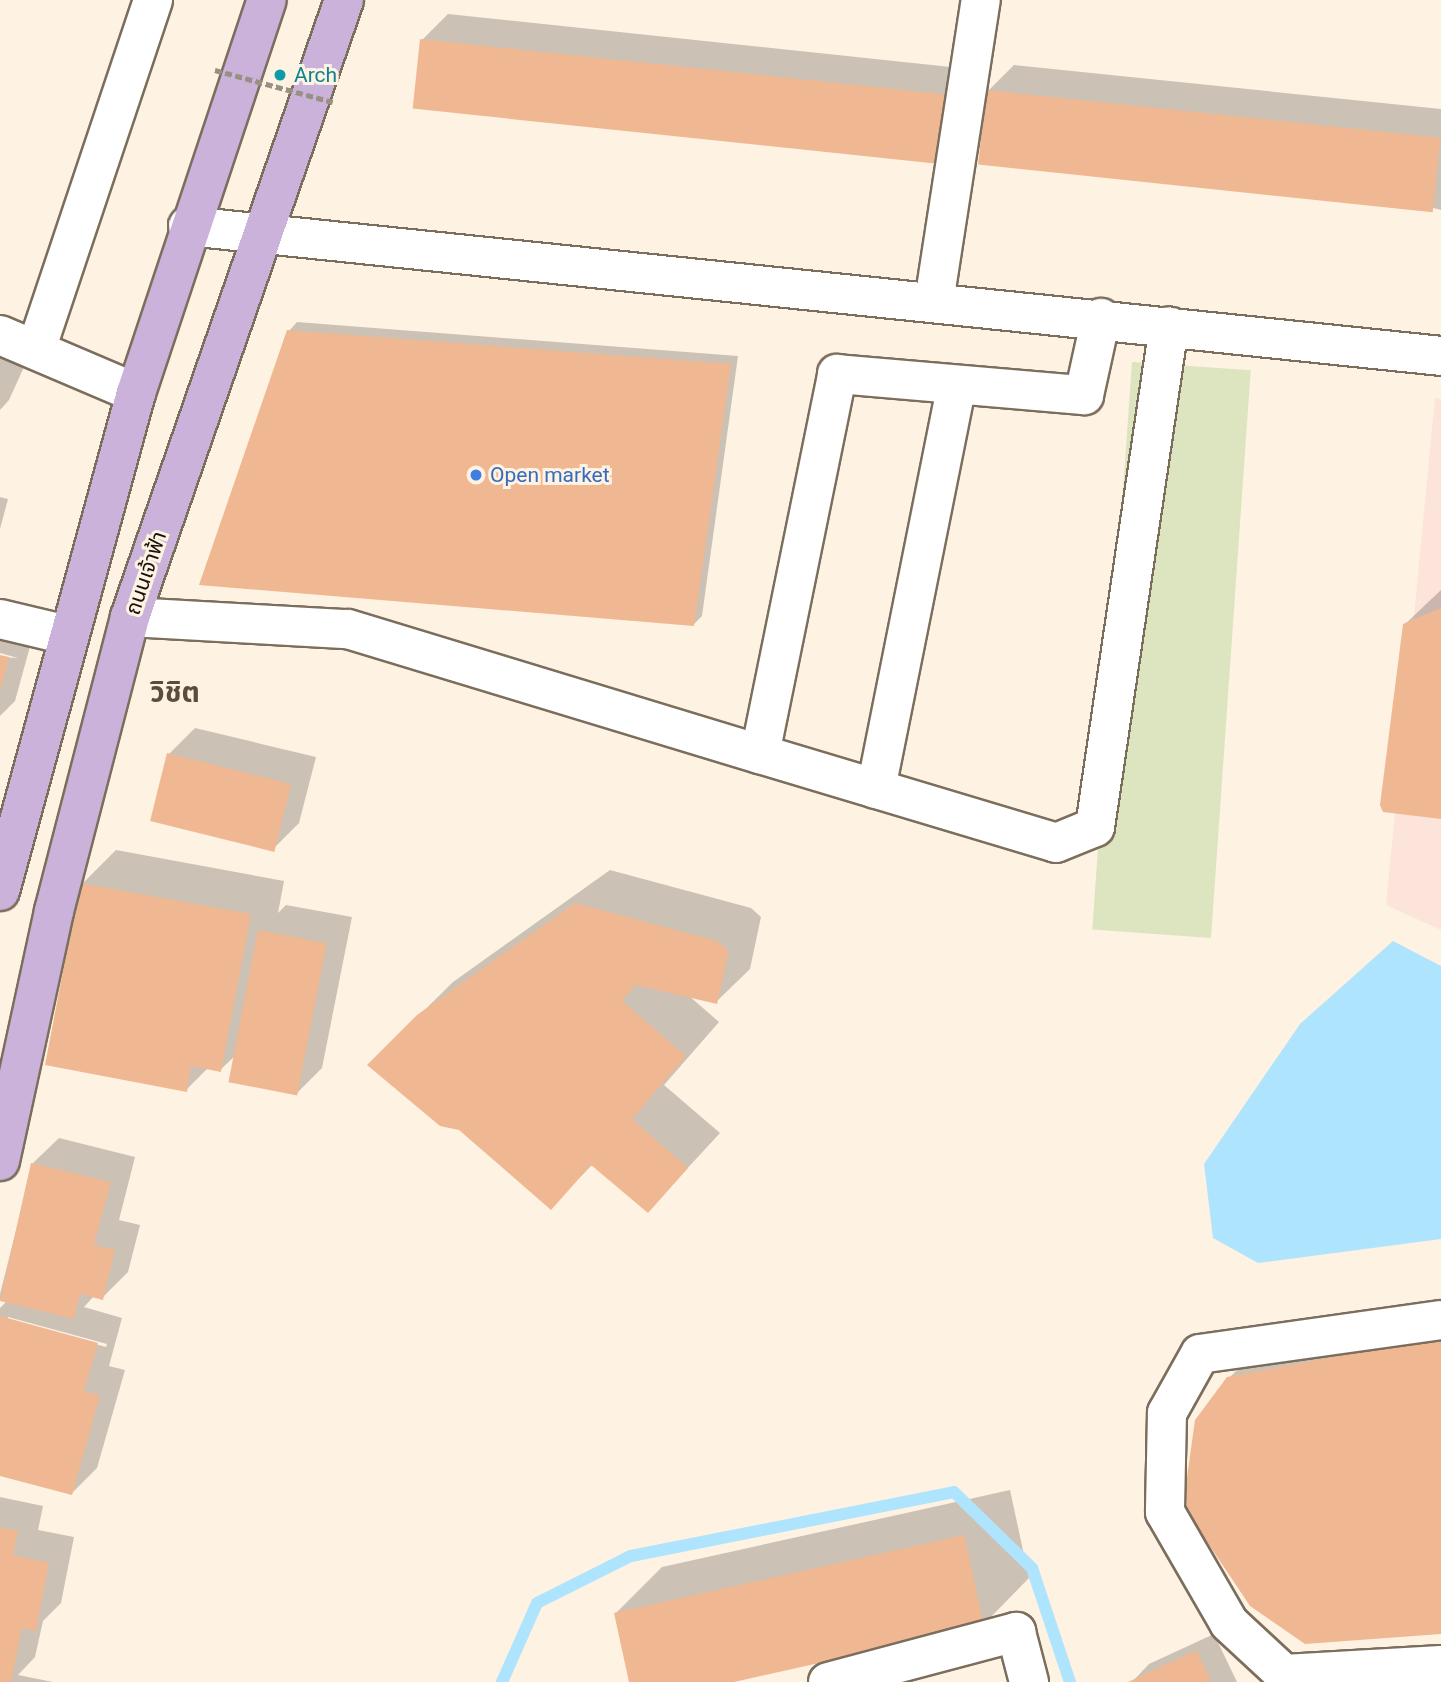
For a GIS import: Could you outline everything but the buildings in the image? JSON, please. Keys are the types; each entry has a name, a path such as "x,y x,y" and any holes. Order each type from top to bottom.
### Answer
{"main road":[{"path":"0,891 67,635 136,393 188,226 267,0"},
{"name":"ถนนเจ้าฟ้า","path":"0,1161 54,911 130,617 344,0"}],"street":[{"path":"36,350 153,0"},
{"path":"934,302 981,0"},
{"path":"188,226 1101,318 1441,356"},
{"path":"760,754 837,374 956,387 1084,395 1101,318"},
{"path":"130,617 348,629 1056,843 1095,827 1169,326"},
{"path":"0,335 136,393"},
{"path":"876,789 956,387"},
{"path":"0,619 67,635"},
{"path":"1441,1320 1199,1354 1167,1413 1165,1512 1229,1623 1284,1674 1441,1665"},
{"path":"828,1682 1016,1632 1029,1682"}],"path":[{"path":"215,70 333,102"}],"shaded area":[{"path":"1435,398 1441,399 1441,930 1386,905"}],"green space":[{"path":"1132,362 1251,370 1211,938 1092,930"}],"water":[{"path":"1393,941 1441,966 1441,1239 1258,1263 1213,1238 1204,1164 1300,1024"}],"waterway":[{"path":"502,1682 537,1603 631,1556 954,1492 1032,1568 1070,1682"}],"place":[{"name":"Arch","path":"280,75"},
{"name":"Open market","path":"476,475"}],"district":[{"name":"วิชิต","path":"175,693"}]}
